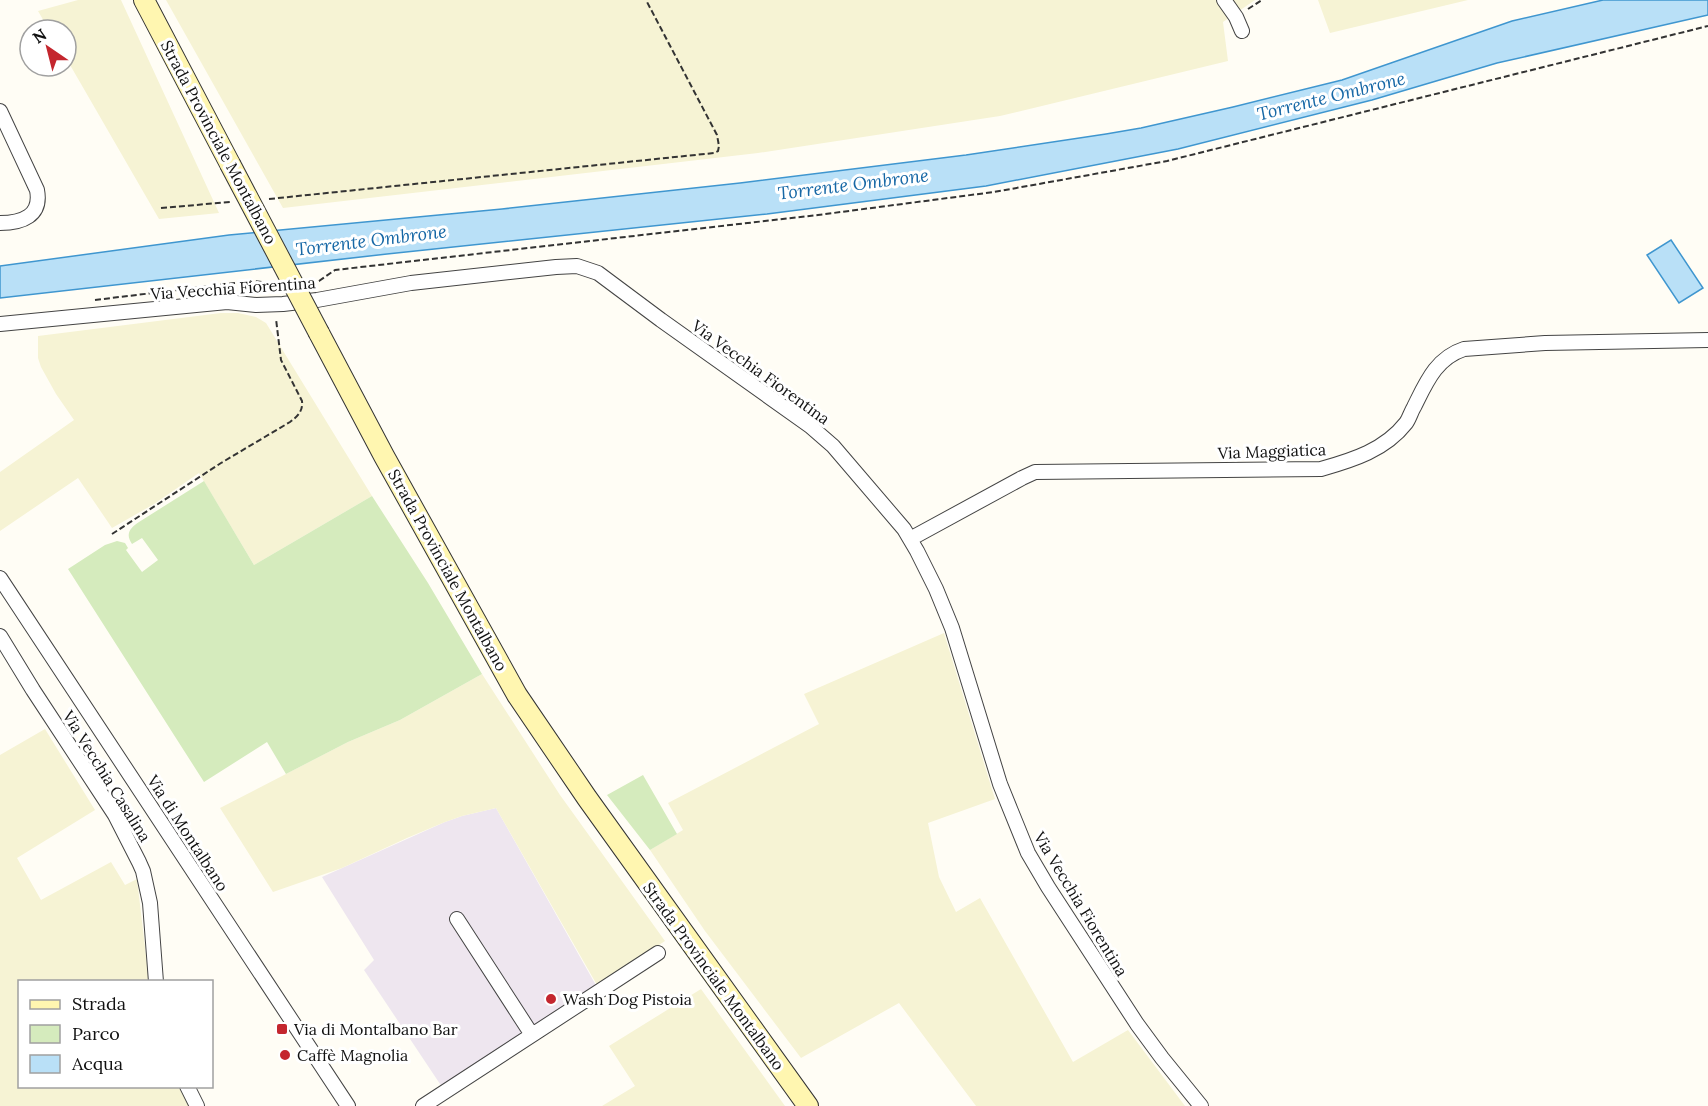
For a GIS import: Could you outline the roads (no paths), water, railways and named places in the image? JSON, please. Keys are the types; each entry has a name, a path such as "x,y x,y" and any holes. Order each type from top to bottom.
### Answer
{"main road":[{"name":"Strada Provinciale Montalbano","path":"144,0 396,477 517,695 593,807 808,1106"}],"street":[{"path":"1224,0 1236,17 1242,31"},
{"path":"0,111 39,197 38,206 30,215 18,221 0,223"},
{"name":"Via Vecchia Fiorentina","path":"0,324 227,302 275,305 411,283 568,266 592,270 605,277 661,320 810,426 833,446 910,539 936,589 952,628 1000,784 1028,853 1137,1024 1201,1106"},
{"name":"Via Maggiatica","path":"910,539 1035,472 1321,469 1353,460 1382,446 1406,423 1433,370 1445,359 1464,349 1545,344 1708,340"},
{"name":"Via di Montalbano","path":"0,578 348,1106"},
{"name":"Via Vecchia Casalina","path":"0,636 115,815 139,862 150,903 156,980"},
{"path":"457,919 532,1035"},
{"path":"423,1106 658,953"},
{"path":"188,1088 197,1106"}],"water":[{"name":"Torrente Ombrone","path":"1603,0 1708,0 1708,15 1497,63 1372,100 1178,149 986,186 767,214 0,298 0,266 229,235 740,183 966,155 1141,128 1342,80 1512,21"},
{"path":"1671,240 1703,288 1679,303 1647,255"}],"place":[{"name":"Wash Dog Pistoia","path":"551,999"},
{"name":"Via di Montalbano Bar","path":"282,1029"},
{"name":"Caffè Magnolia","path":"285,1055"}]}
